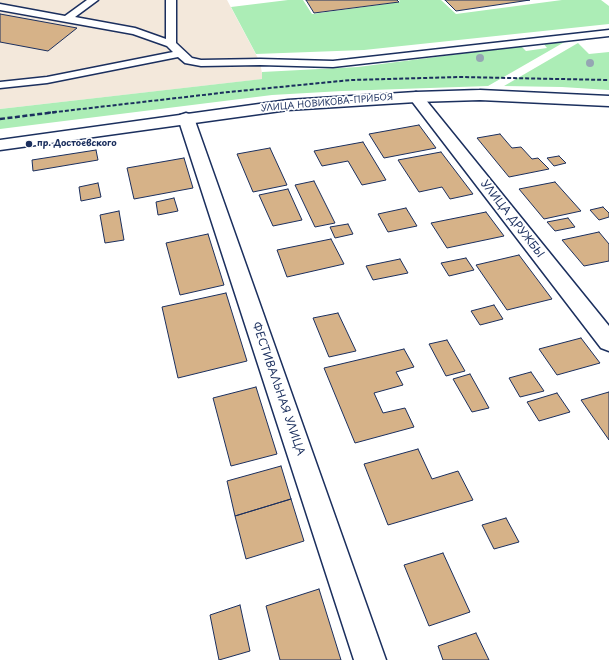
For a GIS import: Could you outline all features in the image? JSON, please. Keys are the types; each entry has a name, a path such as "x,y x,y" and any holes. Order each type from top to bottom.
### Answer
{"street":[{"name":"УЛИЦА НОВИКОВА-ПРИБОЯ","path":"0,145 288,105 416,97 480,95 609,101"},
{"name":"УЛИЦА ДРУЖБЫ","path":"416,97 609,342"},
{"name":"ФЕСТИВАЛЬНАЯ УЛИЦА","path":"186,118 370,660"}],"lane":[{"path":"67,19 93,0"},
{"path":"170,0 171,44"},
{"path":"0,7 134,31 171,44 189,61 201,63 260,62 333,64 609,33"},
{"path":"0,85 47,80 180,54"}],"shaded area":[{"path":"0,0 227,0 260,62 263,79 0,109"}],"green space":[{"path":"288,0 303,0 312,14 400,2 399,0 441,0 456,14 562,0 601,0 609,6 609,24 364,50 256,54 231,7"},
{"path":"568,40 488,86 272,95 0,129 0,109 262,79 262,72 358,67 521,46 526,51 547,48 543,43"},
{"path":"578,43 589,54 609,52 609,90 562,87 504,86"}],"building":[{"path":"306,0 397,0 399,2 314,13"},
{"path":"445,0 530,0 456,11"},
{"path":"0,14 77,28 48,51 0,42"},
{"path":"419,125 436,148 384,158 369,134"},
{"path":"500,134 512,148 521,147 532,159 538,158 549,169 509,177 477,138"},
{"path":"363,142 386,180 362,185 348,161 322,166 314,151"},
{"path":"270,148 287,185 253,192 237,154"},
{"path":"96,150 98,160 33,171 32,160"},
{"path":"441,152 473,194 450,199 442,187 419,192 398,160"},
{"path":"559,156 566,163 554,166 547,158"},
{"path":"184,158 193,188 134,199 127,168"},
{"path":"314,181 335,223 315,227 295,185"},
{"path":"555,182 581,211 544,219 519,189"},
{"path":"98,183 101,197 81,201 79,187"},
{"path":"288,189 302,220 273,226 259,195"},
{"path":"174,198 178,211 158,215 156,202"},
{"path":"603,207 609,213 609,217 599,220 590,210"},
{"path":"406,208 417,226 388,232 378,214"},
{"path":"119,211 124,240 105,243 100,215"},
{"path":"486,212 504,236 447,248 431,223"},
{"path":"568,218 575,227 555,231 547,222"},
{"path":"348,224 353,234 335,238 330,227"},
{"path":"599,232 609,244 609,261 584,266 562,240"},
{"path":"208,234 224,285 180,295 166,243"},
{"path":"331,239 344,264 287,277 277,250"},
{"path":"519,255 552,299 507,310 476,265"},
{"path":"466,258 474,270 449,276 441,263"},
{"path":"400,259 408,273 373,280 366,266"},
{"path":"226,293 247,361 178,378 162,307"},
{"path":"494,305 503,319 480,325 471,311"},
{"path":"338,313 356,351 329,357 313,318"},
{"path":"581,338 600,363 557,375 539,349"},
{"path":"447,340 465,371 446,376 429,344"},
{"path":"404,349 414,367 396,372 403,385 374,393 383,413 405,408 414,427 355,443 324,368"},
{"path":"531,372 544,391 520,397 509,378"},
{"path":"470,374 489,408 472,412 453,379"},
{"path":"256,387 277,454 231,466 213,398"},
{"path":"609,392 609,440 581,400"},
{"path":"557,393 570,412 539,421 527,402"},
{"path":"418,449 432,479 458,471 473,500 388,525 364,464"},
{"path":"281,466 291,499 235,516 227,481"},
{"path":"291,499 304,541 246,559 235,516"},
{"path":"506,518 519,542 494,549 482,525"},
{"path":"443,553 470,612 429,626 404,565"},
{"path":"319,589 341,660 280,660 266,606"},
{"path":"240,605 250,651 219,660 210,615"},
{"path":"476,633 489,660 443,660 438,646"}],"railway":[{"path":"47,113 229,92 351,80 460,77 609,80"},
{"path":"0,119 56,112"}],"place":[{"name":"пр. Достоевского","path":"29,144"}]}
